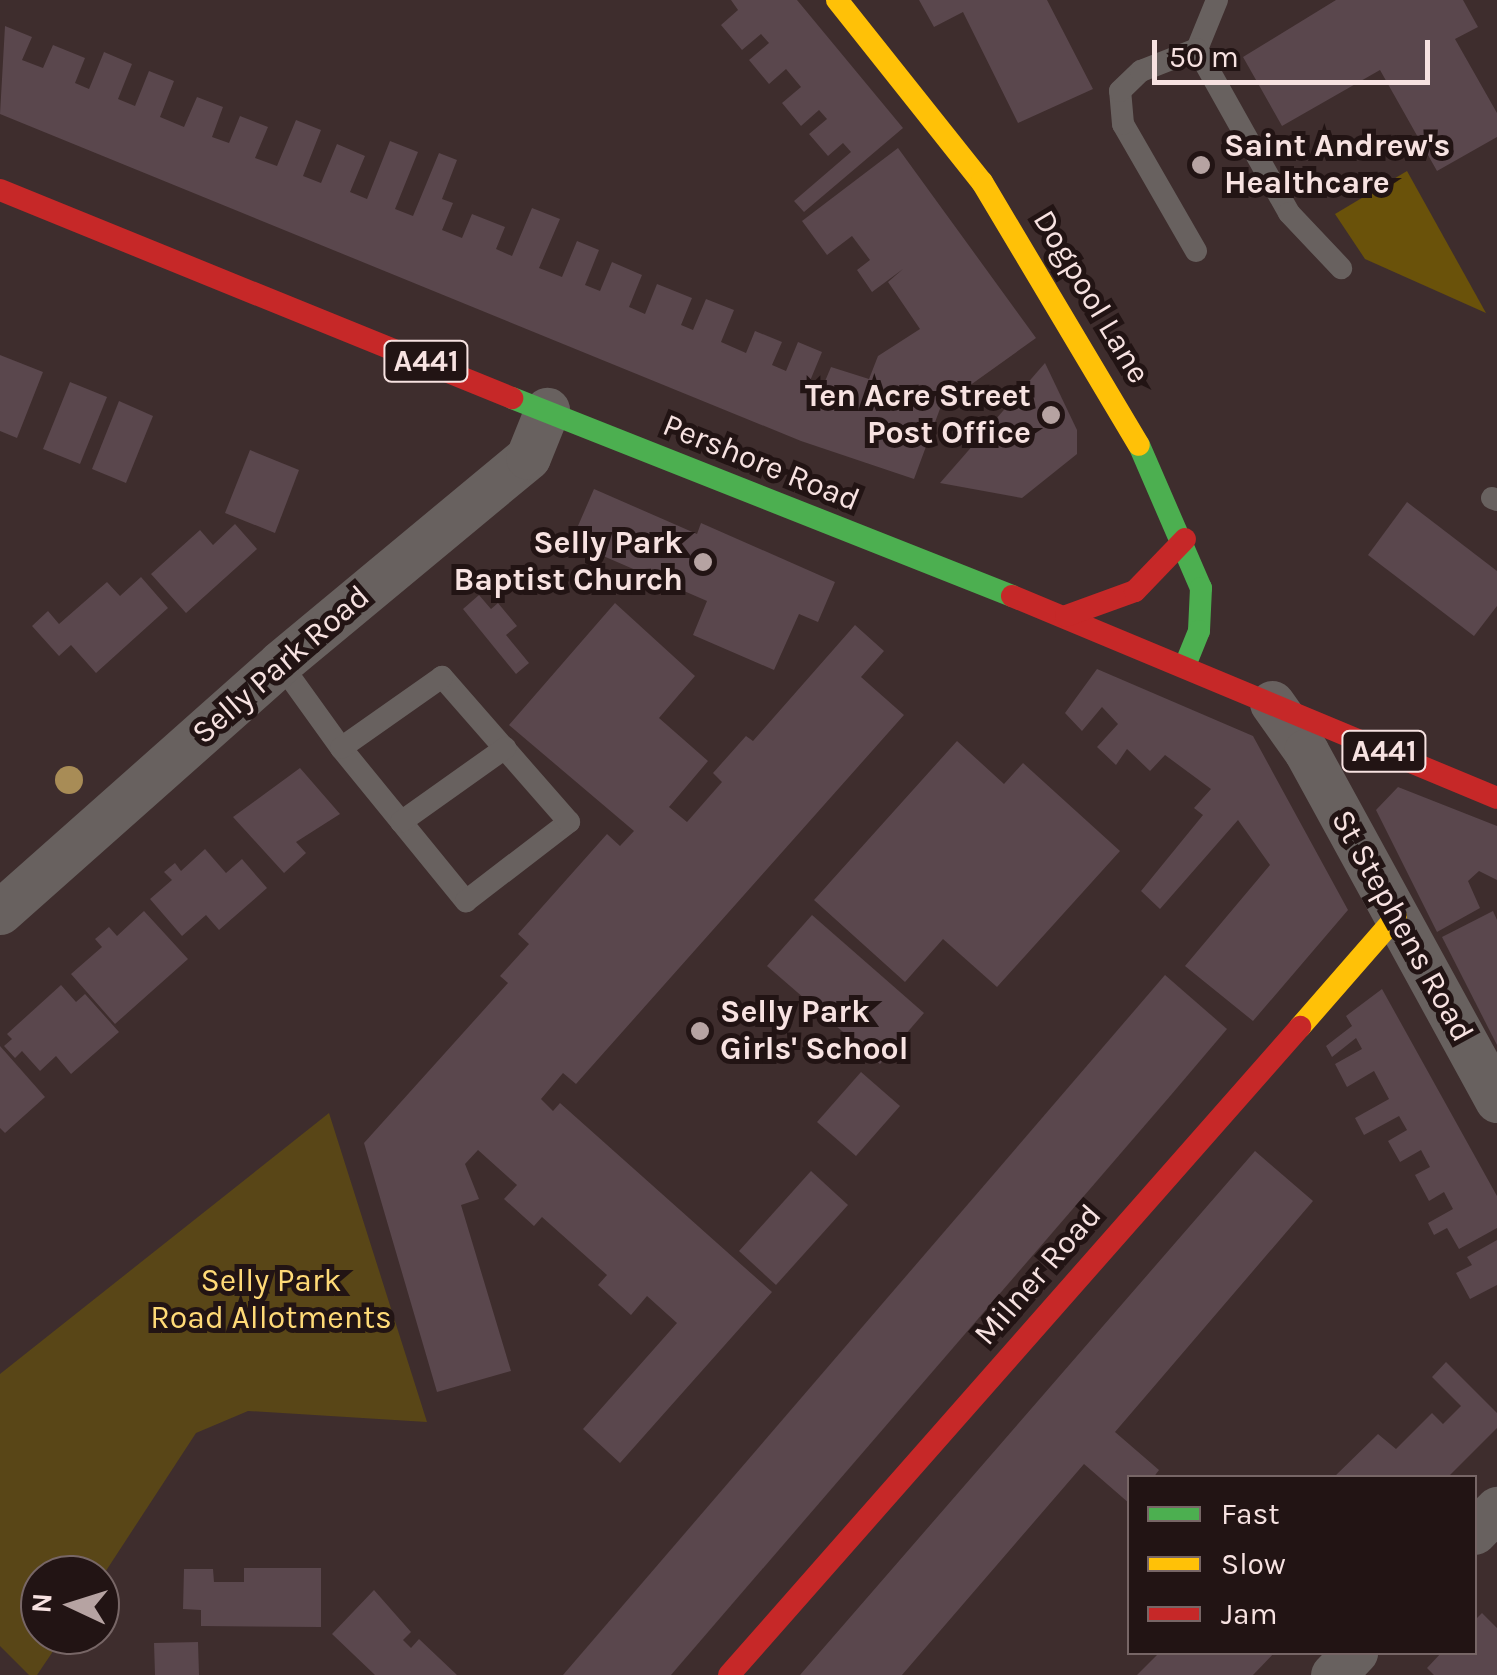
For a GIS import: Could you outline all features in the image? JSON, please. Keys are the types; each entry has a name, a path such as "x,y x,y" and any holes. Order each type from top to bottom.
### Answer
{"street":[{"name":"Dogpool Lane","path":"837,0 982,182 1088,344 1185,539 1200,588 1200,631 1185,666"},
{"name":"Pershore Road","path":"0,190 1066,616 1497,798"},
{"name":"Selly Park Road","path":"0,912 280,664 528,457 548,410"},
{"path":"1066,616 1136,590 1185,539"},
{"name":"St Stephens Road","path":"1272,703 1306,751 1497,1100"},
{"name":"Milner Road","path":"730,1675 1396,917"},
{"path":"1477,1529 1497,1509"},
{"path":"1333,1675 1352,1655"}],"lane":[{"path":"1196,251 1123,124 1120,91 1142,71 1198,49 1218,0"},
{"path":"1198,49 1289,214 1340,268"},
{"path":"280,664 341,748 466,901 569,822 442,677 341,748"},
{"path":"401,822 504,748"}],"green space":[{"name":"Selly Park Road Allotments","path":"329,1113 427,1422 248,1411 196,1433 116,1555 20,1555 20,1655 50,1655 37,1675 29,1675 0,1646 0,1374"}],"shaded area":[{"path":"1407,171 1486,313 1365,259 1335,214"}],"building":[{"path":"731,0 797,0 903,128 804,212 794,201 851,152 843,143 828,156 809,134 827,119 819,110 801,126 782,103 801,87 786,69 769,84 749,60 769,43 761,34 742,50 721,25 738,10"},
{"path":"919,0 1047,0 1093,89 1018,123 963,12 934,27"},
{"path":"1336,0 1463,0 1478,27 1455,39 1497,113 1497,137 1437,171 1380,70 1282,126 1243,57"},
{"path":"5,26 32,37 22,60 43,68 53,45 85,58 75,83 89,89 104,52 132,64 118,99 135,106 149,71 174,81 160,117 184,127 197,97 223,107 212,137 229,143 240,116 268,127 255,158 277,166 296,120 321,130 303,176 321,183 337,144 365,156 350,192 367,199 390,141 418,152 395,209 413,216 439,153 457,160 442,199 453,203 442,230 462,238 472,214 505,227 496,249 512,256 532,208 560,219 539,268 562,277 577,241 599,250 585,285 600,291 612,262 642,275 629,307 645,314 657,284 692,298 681,325 693,330 706,299 734,310 721,342 746,353 755,331 782,342 772,365 786,371 798,342 822,352 810,381 823,386 831,367 869,379 878,356 920,329 888,282 903,269 872,292 857,270 870,260 852,236 827,255 802,221 898,148 1036,338 941,406 914,479 801,441 0,114"},
{"path":"0,355 43,372 17,438 0,431"},
{"path":"1045,363 1077,430 1077,454 1022,498 940,483"},
{"path":"70,382 107,397 80,464 43,449"},
{"path":"119,401 153,416 126,483 92,469"},
{"path":"250,450 299,470 275,533 225,513"},
{"name":"Selly Park Baptist Church","path":"594,489 697,534 701,523 835,582 818,622 799,614 774,670 693,635 707,601 571,542"},
{"path":"1407,502 1497,571 1497,606 1474,636 1368,555"},
{"path":"235,524 257,549 186,613 151,574 200,530 213,545"},
{"path":"141,577 168,608 96,673 71,645 59,656 32,626 48,611 59,624 107,582 120,596"},
{"path":"479,595 491,609 498,603 517,626 506,635 529,663 516,674 463,609"},
{"path":"615,603 695,676 659,718 708,761 669,807 687,822 722,782 713,773 746,736 753,741 855,625 884,651 861,677 904,715 576,1084 563,1073 541,1099 553,1111 560,1103 772,1292 620,1463 583,1429 677,1323 647,1296 631,1315 598,1285 607,1275 542,1217 534,1226 504,1199 517,1185 478,1150 465,1164 479,1199 461,1205 511,1371 437,1392 364,1143 508,983 500,976 529,944 518,934 607,834 620,846 634,831 509,725"},
{"path":"1097,669 1253,736 1348,910 1253,1021 1185,966 1270,865 1238,820 1160,909 1141,891 1203,815 1194,808 1211,789 1165,755 1150,771 1127,749 1116,765 1097,747 1118,724 1102,707 1082,731 1065,713"},
{"path":"957,741 1004,784 1023,763 1120,851 997,987 943,939 905,982 814,900"},
{"path":"300,768 340,814 296,842 306,853 284,873 233,817"},
{"path":"1398,787 1497,826 1497,880 1479,871 1468,881 1480,908 1437,932 1376,810"},
{"path":"205,849 226,873 242,859 267,888 219,930 206,915 182,936 150,899 172,880 164,872 175,863 181,871"},
{"path":"144,911 188,959 115,1024 71,974 102,947 95,939 109,927 117,936"},
{"path":"1493,911 1497,920 1497,1045 1442,937"},
{"path":"812,915 924,1013 880,1064 767,966"},
{"path":"1165,975 1227,1029 1171,1095 671,1675 563,1675"},
{"path":"61,985 76,1002 85,994 119,1032 71,1074 56,1056 40,1071 22,1051 15,1058 4,1046 12,1039 7,1034"},
{"path":"1382,989 1497,1196 1497,1228 1459,1249 1447,1228 1434,1235 1428,1223 1453,1209 1444,1192 1429,1201 1415,1175 1430,1167 1421,1150 1400,1162 1388,1141 1407,1130 1399,1116 1364,1135 1355,1118 1389,1099 1374,1071 1347,1087 1335,1064 1362,1049 1356,1038 1332,1057 1326,1046 1352,1026 1346,1016"},
{"path":"0,1046 45,1097 5,1133 0,1128"},
{"path":"861,1072 900,1106 856,1156 817,1122"},
{"path":"1255,1151 1313,1201 1115,1432 1159,1470 1155,1475 1127,1475 1127,1501 1084,1464 902,1675 800,1675"},
{"path":"811,1171 848,1205 776,1285 739,1251"},
{"path":"1497,1240 1497,1285 1470,1299 1456,1273 1472,1265 1467,1257"},
{"path":"1446,1362 1497,1413 1497,1428 1450,1475 1336,1475 1378,1434 1396,1449 1432,1413 1443,1424 1461,1406 1432,1377"},
{"path":"244,1568 321,1568 321,1627 201,1626 201,1610 183,1609 184,1569 213,1569 214,1582 244,1582"},
{"path":"374,1590 411,1632 403,1640 411,1648 419,1639 457,1675 375,1675 332,1634"},
{"path":"1482,1613 1497,1628 1497,1675 1434,1675 1427,1668 1439,1655 1477,1655 1477,1618"},
{"path":"198,1642 199,1675 155,1675 154,1643"},
{"path":"1157,1655 1272,1655 1253,1675 1137,1675"}],"traffic: fast":[{"path":"512,398 1012,596"},
{"path":"1139,445 1201,588 1199,631 1185,666"}],"traffic: slow":[{"path":"837,0 982,182 1139,445"},
{"path":"1300,1027 1396,917"}],"traffic: jam":[{"path":"0,190 512,398"},
{"path":"1066,616 1135,591 1185,539"},
{"path":"1012,596 1497,798"},
{"path":"729,1675 1300,1027"}],"place":[{"name":"Saint Andrew's Healthcare","path":"1201,165"},
{"name":"Ten Acre Street Post Office","path":"1051,415"},
{"name":"Selly Park Baptist Church","path":"703,562"},
{"name":"Selly Park Girls' School","path":"700,1031"}]}
